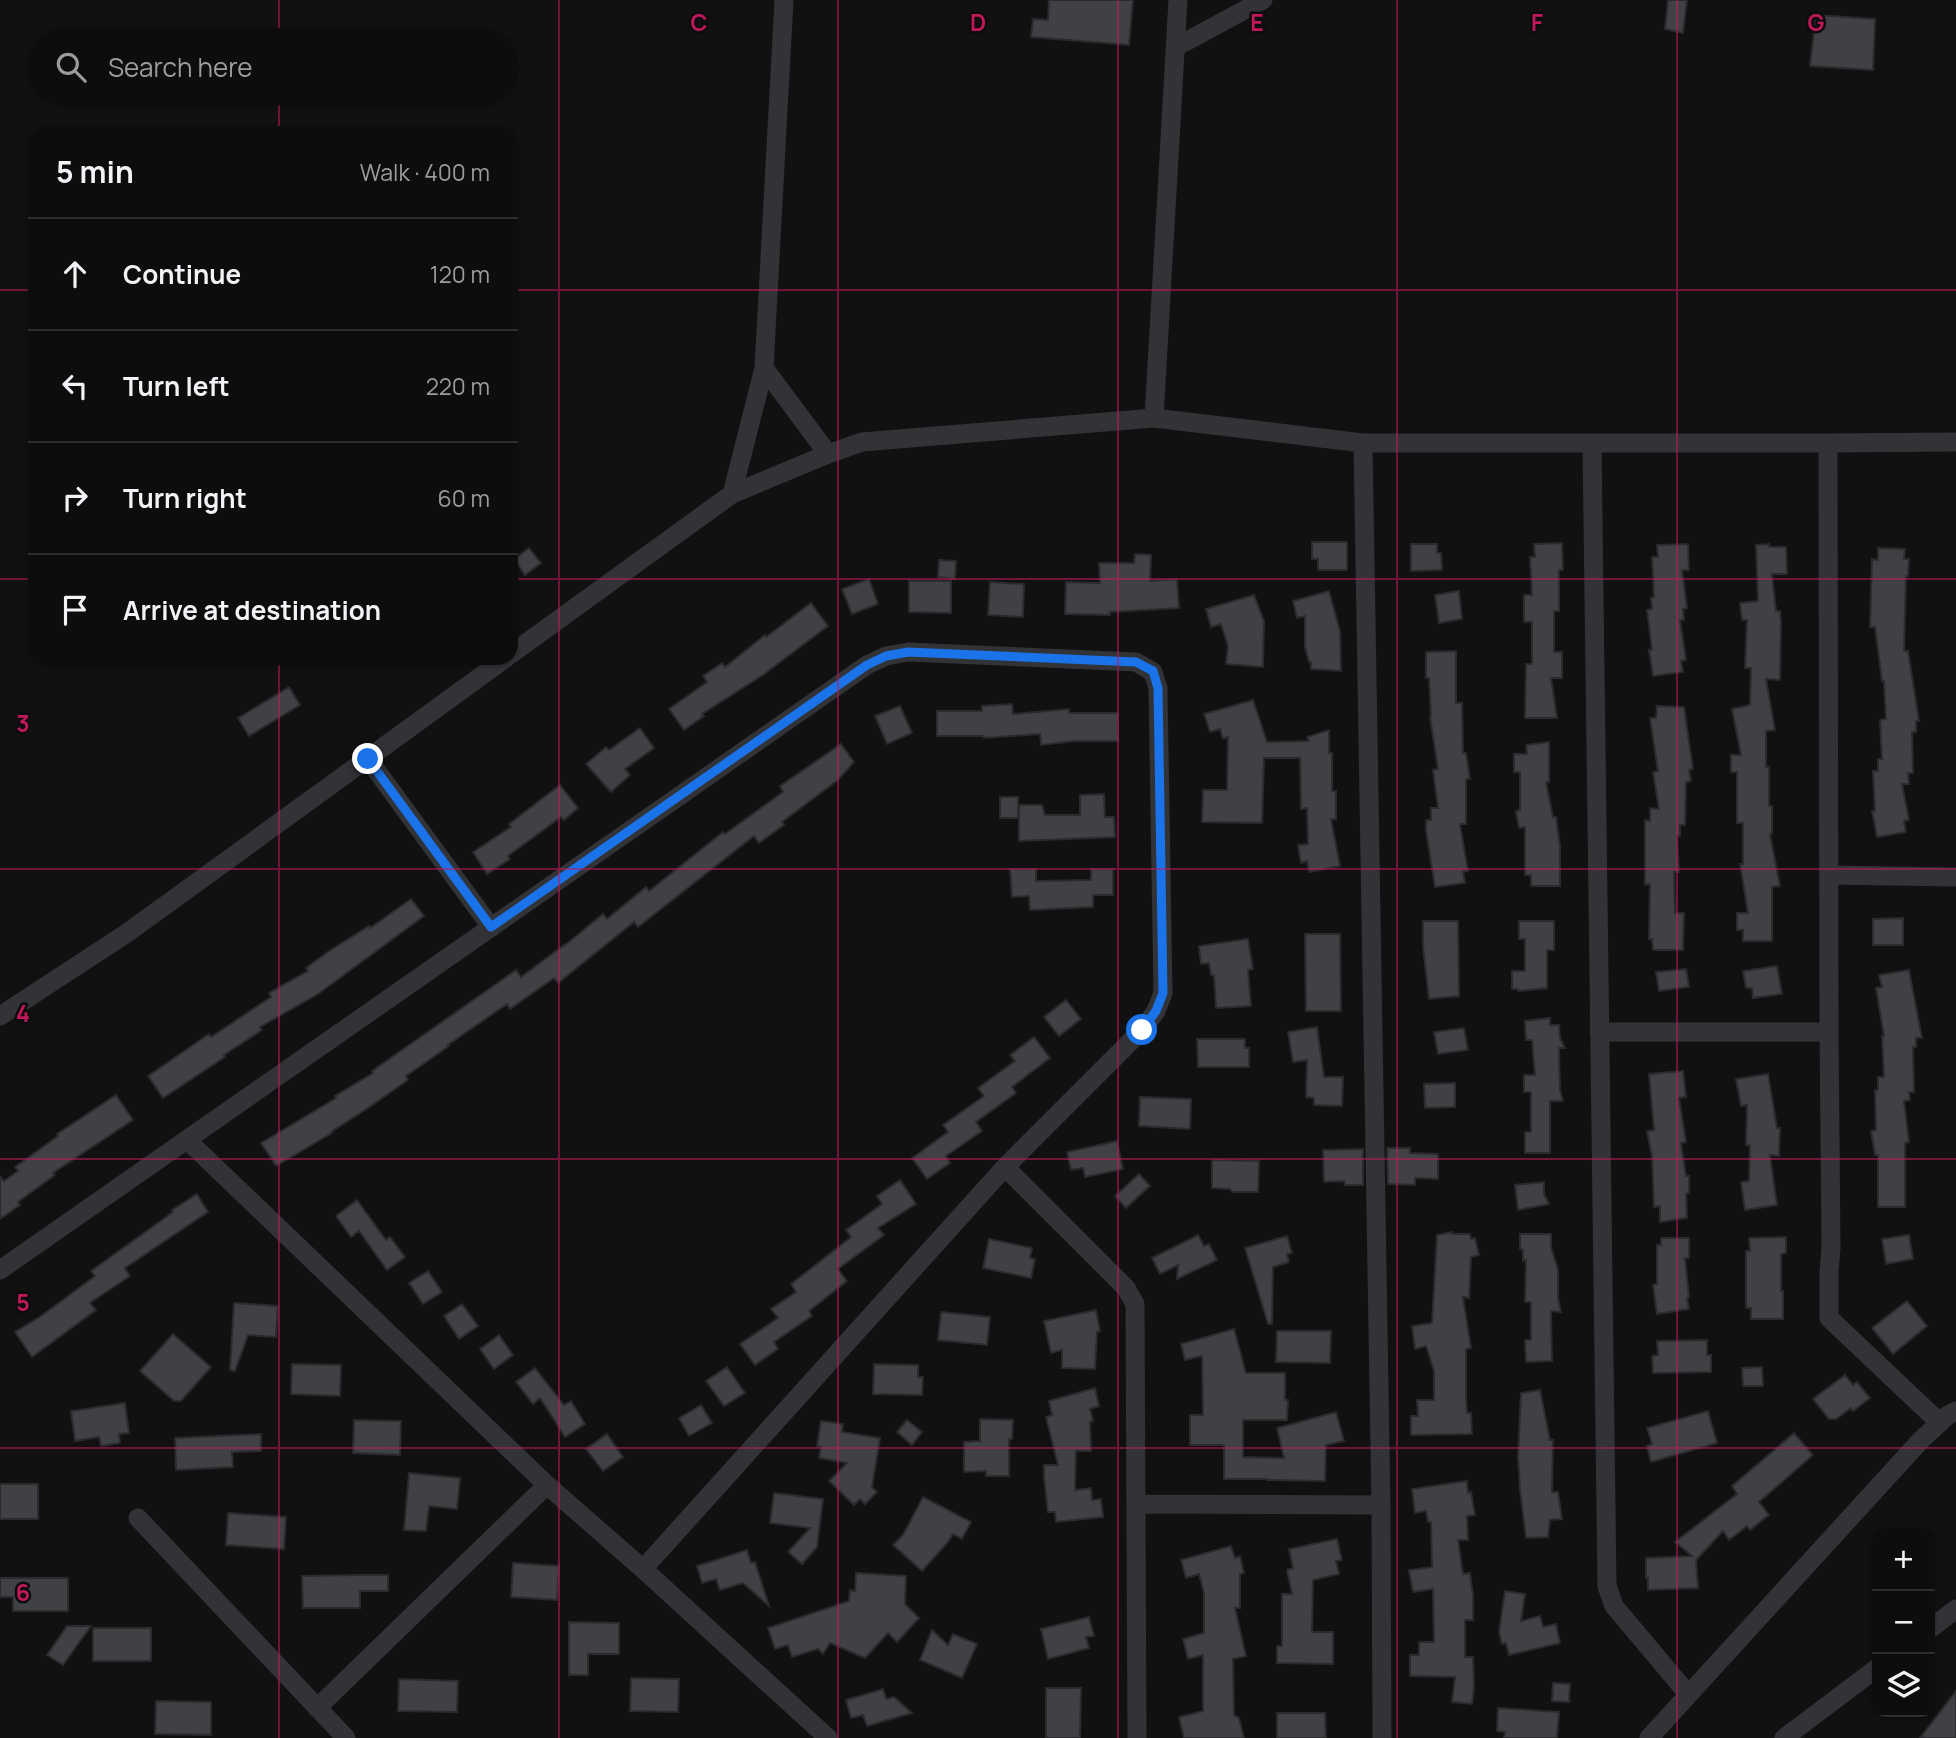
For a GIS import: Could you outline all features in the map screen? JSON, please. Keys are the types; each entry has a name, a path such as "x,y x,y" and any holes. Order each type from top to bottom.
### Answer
{"street":[{"path":"732,494 764,368 785,0"},
{"path":"1154,418 1178,0"},
{"path":"1176,47 1263,0"},
{"path":"764,368 828,454"},
{"path":"518,649 732,494 862,442 1154,418 1363,443 1956,442"},
{"path":"1363,443 1381,1505 1381,1738"},
{"path":"1592,443 1605,1563 1607,1586 1614,1606 1688,1695"},
{"path":"1828,443 1829,1318 1940,1423"},
{"path":"0,1270 867,665 886,656 908,652 1136,662 1153,671 1158,688 1163,993 1156,1011 1142,1030 1005,1167 643,1569"},
{"path":"0,1016 127,933 496,665"},
{"path":"368,759 491,927"},
{"path":"1829,875 1956,877"},
{"path":"1599,1032 1829,1032"},
{"path":"187,1140 547,1485 828,1738"},
{"path":"1005,1167 1126,1288 1135,1304 1137,1738"},
{"path":"1649,1738 1922,1440 1956,1412"},
{"path":"317,1708 547,1485"},
{"path":"1136,1504 1381,1505"},
{"path":"138,1518 346,1738"},
{"path":"1935,1625 1956,1609"},
{"path":"1784,1738 1872,1672"}],"building":[{"path":"1049,0 1133,0 1129,45 1031,37 1033,19 1048,20"},
{"path":"1668,0 1687,0 1683,33 1665,29"},
{"path":"1816,15 1875,19 1873,70 1810,66"},
{"path":"1312,542 1347,542 1347,570 1318,570 1318,559 1312,559"},
{"path":"1562,543 1563,570 1559,570 1559,611 1554,611 1554,652 1562,652 1562,678 1551,678 1557,718 1525,718 1526,664 1532,664 1532,622 1524,622 1524,595 1532,595 1530,557 1535,557 1534,544"},
{"path":"1411,544 1437,544 1437,553 1441,553 1442,570 1411,571"},
{"path":"1688,544 1689,570 1682,570 1687,608 1683,609 1684,620 1680,620 1686,660 1681,661 1683,672 1653,676 1647,610 1652,609 1651,598 1654,597 1652,557 1658,557 1657,545"},
{"path":"1769,544 1769,547 1786,547 1787,574 1772,574 1776,611 1780,611 1781,622 1780,680 1766,679 1775,730 1766,731 1769,806 1772,806 1770,834 1780,886 1772,887 1772,941 1743,941 1743,930 1737,930 1737,913 1748,913 1740,864 1743,864 1743,823 1737,823 1737,772 1731,772 1731,755 1741,755 1732,709 1750,705 1751,668 1745,668 1747,620 1742,620 1740,603 1758,601 1756,545"},
{"path":"529,548 541,563 525,575 518,565 518,556"},
{"path":"1878,548 1905,549 1904,559 1909,559 1904,651 1908,651 1919,721 1916,721 1916,732 1912,732 1913,773 1908,773 1909,784 1902,784 1909,820 1904,821 1906,832 1877,837 1872,811 1875,811 1873,771 1878,771 1878,759 1882,759 1880,720 1886,719 1884,681 1875,627 1870,627 1872,559 1878,560"},
{"path":"1135,554 1151,555 1150,581 1177,579 1179,608 1110,612 1110,615 1065,614 1066,582 1100,583 1099,563 1134,563"},
{"path":"939,560 956,561 955,579 938,577"},
{"path":"869,579 878,604 852,614 842,589"},
{"path":"909,581 951,581 951,613 909,612"},
{"path":"990,582 1024,584 1023,617 988,615"},
{"path":"1329,591 1340,631 1341,671 1311,669 1305,647 1305,616 1297,618 1293,601"},
{"path":"1459,591 1462,619 1439,623 1435,595"},
{"path":"1254,595 1264,621 1263,667 1226,664 1228,646 1221,624 1211,627 1206,609"},
{"path":"811,603 828,626 763,675 702,714 704,716 684,730 669,709 707,682 703,676 722,663 725,667"},
{"path":"1456,651 1456,703 1462,703 1463,753 1466,753 1470,779 1466,779 1466,824 1460,824 1468,871 1463,872 1465,883 1435,887 1426,820 1431,820 1431,808 1438,808 1433,770 1438,769 1430,717 1429,678 1426,678 1426,652"},
{"path":"289,687 300,705 249,736 238,718"},
{"path":"1253,700 1267,742 1309,741 1307,737 1329,730 1332,791 1336,791 1336,819 1331,819 1340,866 1309,872 1307,861 1301,863 1298,845 1308,844 1307,808 1301,809 1300,758 1264,758 1262,823 1202,822 1203,790 1227,790 1228,737 1223,739 1220,729 1210,732 1204,714"},
{"path":"1012,704 1013,714 1069,709 1069,713 1118,713 1118,741 1075,741 1041,745 1040,734 984,738 937,736 937,711 982,711 982,706"},
{"path":"900,706 912,733 887,744 875,716"},
{"path":"1657,706 1684,707 1693,769 1689,770 1691,781 1686,782 1685,825 1680,825 1680,836 1677,836 1679,872 1674,872 1675,913 1684,913 1683,950 1653,950 1652,939 1649,939 1650,884 1645,885 1645,820 1650,821 1650,808 1659,809 1653,772 1658,771 1650,718 1656,718"},
{"path":"640,728 654,748 625,769 630,775 611,792 586,764 606,747 609,750"},
{"path":"1549,742 1549,782 1546,782 1553,817 1556,817 1560,846 1560,886 1531,886 1531,875 1525,875 1525,827 1519,828 1516,811 1520,810 1520,772 1514,772 1514,754 1527,754 1526,745"},
{"path":"841,744 854,762 838,780 782,822 784,825 759,843 754,836 638,927 634,922 558,983 554,978 510,1009 507,1004 406,1076 408,1080 332,1133 276,1166 261,1143 373,1073 372,1071 516,970 521,977 603,914 607,919 646,887 649,891 723,832 725,834 783,792 780,786"},
{"path":"560,785 578,808 564,820 561,817 508,856 510,859 487,874 473,852 511,827 509,824"},
{"path":"1104,794 1105,817 1114,817 1115,837 1019,841 1019,805 1042,805 1045,815 1080,815 1080,795"},
{"path":"1000,797 1018,797 1018,818 1000,818"},
{"path":"1010,869 1036,869 1036,881 1091,880 1091,869 1113,869 1113,895 1093,895 1093,907 1030,910 1029,896 1012,897"},
{"path":"411,899 424,916 318,994 260,1027 262,1030 163,1098 148,1076 209,1034 211,1037 271,997 269,993 308,971 306,968 329,951 369,926 370,928"},
{"path":"1903,918 1903,945 1873,945 1873,919"},
{"path":"1423,921 1458,921 1459,996 1429,999"},
{"path":"1519,921 1554,921 1554,950 1547,950 1547,988 1518,991 1512,989 1512,971 1525,971 1525,939 1519,939"},
{"path":"1305,934 1340,934 1341,1011 1306,1011"},
{"path":"1248,939 1253,969 1248,970 1251,1006 1216,1008 1214,975 1211,975 1209,963 1201,964 1199,946"},
{"path":"1777,966 1782,994 1753,998 1752,988 1746,988 1743,971"},
{"path":"1686,969 1689,987 1659,991 1656,972"},
{"path":"1909,970 1922,1038 1916,1038 1916,1047 1913,1047 1914,1092 1909,1092 1910,1100 1904,1101 1909,1142 1905,1143 1905,1207 1878,1207 1878,1155 1875,1155 1871,1131 1876,1130 1875,1090 1878,1090 1878,1077 1884,1077 1884,1036 1876,988 1882,987 1879,975"},
{"path":"1066,1000 1081,1019 1059,1036 1044,1017"},
{"path":"1550,1018 1550,1025 1559,1025 1560,1038 1565,1048 1559,1048 1560,1090 1563,1101 1550,1101 1550,1153 1525,1153 1525,1132 1531,1132 1531,1092 1524,1092 1524,1075 1535,1075 1532,1040 1526,1040 1525,1021"},
{"path":"1317,1027 1324,1077 1343,1077 1342,1106 1314,1105 1314,1098 1306,1097 1307,1060 1293,1062 1288,1032"},
{"path":"1464,1028 1468,1050 1438,1054 1434,1032"},
{"path":"1034,1037 1050,1058 1012,1087 1016,1093 976,1122 982,1131 946,1156 950,1163 927,1179 912,1158 948,1132 943,1125 984,1096 978,1088 1015,1061 1010,1055"},
{"path":"1197,1039 1245,1039 1245,1048 1249,1048 1249,1067 1198,1067"},
{"path":"1683,1071 1686,1097 1679,1098 1686,1142 1681,1143 1686,1176 1689,1176 1689,1193 1686,1194 1687,1218 1660,1222 1660,1206 1654,1207 1652,1156 1647,1131 1654,1130 1649,1074"},
{"path":"1768,1074 1777,1128 1780,1128 1779,1156 1770,1155 1777,1205 1745,1210 1741,1182 1749,1181 1750,1145 1746,1145 1747,1105 1741,1106 1736,1079"},
{"path":"1455,1083 1455,1107 1425,1108 1424,1084"},
{"path":"116,1095 133,1120 53,1173 55,1175 0,1219 0,1176 4,1181 18,1171 15,1167 58,1136 57,1134"},
{"path":"1140,1097 1191,1099 1190,1129 1139,1126"},
{"path":"1117,1141 1123,1169 1085,1177 1083,1168 1071,1170 1067,1152"},
{"path":"1387,1148 1410,1148 1410,1153 1438,1154 1438,1179 1415,1178 1415,1185 1388,1184"},
{"path":"1363,1149 1363,1185 1345,1185 1344,1181 1324,1182 1323,1150"},
{"path":"1212,1160 1259,1161 1258,1192 1232,1192 1230,1189 1212,1188"},
{"path":"1139,1174 1150,1186 1126,1208 1115,1196"},
{"path":"900,1180 916,1204 878,1228 884,1235 838,1269 847,1281 809,1311 812,1316 774,1342 778,1349 755,1365 740,1344 778,1318 771,1309 796,1292 791,1284 851,1237 846,1230 882,1204 877,1196"},
{"path":"1544,1182 1544,1194 1549,1204 1518,1210 1515,1185"},
{"path":"197,1194 208,1212 125,1268 130,1276 90,1303 96,1310 32,1357 15,1332 95,1276 91,1271"},
{"path":"357,1200 386,1240 390,1237 405,1257 387,1270 359,1231 351,1237 336,1216"},
{"path":"1452,1232 1470,1234 1471,1239 1475,1238 1479,1255 1471,1257 1469,1298 1463,1297 1471,1348 1466,1349 1466,1399 1467,1413 1471,1413 1472,1434 1411,1435 1411,1416 1418,1416 1417,1400 1434,1400 1434,1371 1426,1346 1415,1349 1412,1326 1432,1323 1437,1235"},
{"path":"1520,1234 1551,1234 1551,1247 1558,1270 1561,1312 1551,1311 1552,1361 1526,1362 1525,1340 1531,1340 1531,1302 1525,1302 1526,1260 1523,1261 1523,1250 1520,1249"},
{"path":"1198,1235 1204,1246 1209,1244 1217,1260 1177,1279 1178,1265 1160,1274 1152,1258"},
{"path":"1909,1235 1913,1259 1886,1264 1882,1239"},
{"path":"1287,1236 1292,1253 1287,1254 1289,1262 1273,1267 1272,1324 1268,1324 1245,1248"},
{"path":"1786,1237 1786,1253 1781,1254 1783,1319 1751,1319 1751,1308 1746,1308 1746,1251 1750,1251 1749,1238"},
{"path":"1661,1238 1689,1238 1689,1258 1685,1258 1689,1309 1657,1314 1653,1285 1657,1284 1657,1245 1661,1245"},
{"path":"989,1239 1032,1248 1030,1258 1035,1259 1031,1278 983,1268"},
{"path":"428,1271 442,1292 423,1304 409,1283"},
{"path":"1907,1301 1927,1326 1893,1354 1872,1328"},
{"path":"234,1303 278,1306 276,1337 248,1335 235,1371 230,1370"},
{"path":"462,1304 478,1326 459,1339 444,1316"},
{"path":"1096,1310 1100,1331 1097,1332 1095,1369 1062,1368 1062,1350 1051,1353 1044,1321"},
{"path":"941,1312 990,1317 987,1345 938,1340"},
{"path":"1234,1329 1246,1373 1285,1373 1285,1400 1288,1400 1287,1420 1243,1420 1243,1457 1284,1458 1277,1428 1336,1412 1344,1441 1326,1445 1325,1481 1224,1479 1224,1445 1190,1445 1190,1415 1203,1415 1202,1356 1185,1360 1181,1344"},
{"path":"1277,1331 1331,1331 1330,1363 1276,1362"},
{"path":"173,1334 211,1367 181,1401 174,1401 140,1371"},
{"path":"499,1335 513,1355 494,1369 480,1349"},
{"path":"1707,1340 1707,1355 1711,1355 1711,1372 1653,1373 1652,1356 1658,1355 1657,1341"},
{"path":"292,1364 341,1365 340,1396 291,1394"},
{"path":"874,1364 918,1365 918,1377 923,1377 922,1395 873,1394"},
{"path":"727,1367 745,1393 724,1406 706,1381"},
{"path":"1762,1367 1763,1386 1743,1386 1742,1368"},
{"path":"535,1368 564,1405 571,1401 585,1424 565,1437 540,1398 533,1404 516,1382"},
{"path":"1845,1375 1853,1385 1857,1382 1870,1398 1853,1411 1851,1408 1836,1419 1829,1419 1813,1399"},
{"path":"1095,1388 1099,1406 1090,1409 1093,1421 1090,1422 1091,1451 1076,1451 1075,1490 1091,1488 1092,1500 1101,1499 1103,1517 1056,1522 1055,1512 1048,1512 1044,1477 1044,1465 1058,1465 1046,1417 1052,1415 1049,1401"},
{"path":"1540,1390 1550,1440 1553,1440 1552,1492 1558,1492 1562,1519 1550,1520 1548,1537 1526,1538 1518,1456 1521,1393"},
{"path":"125,1403 129,1433 119,1434 120,1443 101,1446 99,1437 75,1441 71,1411"},
{"path":"701,1405 712,1423 689,1436 679,1418"},
{"path":"1708,1411 1717,1443 1651,1462 1647,1446 1652,1444 1647,1428"},
{"path":"980,1419 1013,1420 1012,1439 1009,1439 1009,1476 986,1476 986,1471 964,1472 964,1442 980,1441"},
{"path":"354,1420 401,1421 400,1455 353,1453"},
{"path":"907,1420 922,1432 912,1445 897,1432"},
{"path":"821,1421 843,1424 842,1432 880,1438 872,1487 877,1492 865,1504 860,1499 854,1505 829,1481 847,1463 819,1458 821,1447 817,1446"},
{"path":"1794,1433 1813,1455 1759,1502 1769,1515 1750,1530 1747,1526 1729,1540 1723,1531 1696,1560 1698,1588 1648,1590 1646,1558 1692,1556 1675,1542 1737,1494 1732,1486"},
{"path":"261,1434 261,1451 232,1452 233,1467 176,1470 175,1438"},
{"path":"607,1434 623,1457 603,1471 586,1449"},
{"path":"409,1473 460,1478 457,1509 429,1506 426,1531 404,1530"},
{"path":"1467,1481 1475,1515 1467,1516 1468,1540 1458,1540 1463,1574 1470,1573 1473,1596 1473,1620 1465,1620 1465,1657 1473,1657 1472,1704 1452,1702 1455,1677 1410,1676 1410,1655 1419,1655 1419,1642 1434,1642 1433,1589 1413,1592 1409,1570 1432,1567 1431,1522 1428,1522 1426,1511 1415,1513 1412,1489"},
{"path":"0,1484 38,1484 38,1519 0,1519"},
{"path":"774,1493 823,1499 817,1547 802,1564 788,1552 810,1528 770,1523"},
{"path":"923,1497 971,1522 962,1539 953,1534 922,1571 893,1545 903,1535"},
{"path":"228,1513 286,1517 284,1549 226,1545"},
{"path":"1337,1539 1342,1560 1336,1561 1339,1574 1313,1580 1312,1632 1333,1632 1333,1664 1277,1663 1277,1646 1282,1646 1282,1594 1292,1594 1287,1570 1293,1568 1289,1549"},
{"path":"1231,1546 1235,1558 1240,1556 1244,1573 1240,1574 1240,1608 1235,1608 1246,1656 1233,1659 1234,1715 1239,1718 1244,1738 1184,1738 1179,1717 1203,1711 1203,1655 1188,1659 1183,1639 1204,1633 1204,1593 1199,1574 1186,1578 1181,1560"},
{"path":"747,1550 751,1563 755,1562 769,1606 743,1583 720,1590 716,1579 702,1583 697,1566"},
{"path":"513,1563 559,1566 557,1600 511,1597"},
{"path":"856,1573 906,1576 905,1604 919,1618 897,1642 888,1633 865,1658 830,1643 823,1654 818,1649 792,1657 788,1645 775,1649 768,1628 849,1601 850,1590 855,1591"},
{"path":"388,1575 388,1591 360,1591 360,1608 303,1608 302,1576"},
{"path":"0,1578 68,1578 68,1611 13,1611 13,1597 0,1597"},
{"path":"1505,1591 1525,1594 1521,1621 1540,1616 1543,1627 1556,1624 1560,1643 1509,1655 1499,1632"},
{"path":"1089,1617 1094,1636 1086,1637 1089,1648 1048,1659 1041,1629"},
{"path":"569,1622 619,1623 619,1654 588,1654 588,1675 569,1675"},
{"path":"67,1626 91,1626 63,1665 47,1655"},
{"path":"93,1628 151,1628 151,1661 93,1661"},
{"path":"932,1630 948,1645 953,1634 977,1644 962,1678 920,1660"},
{"path":"631,1678 679,1679 678,1712 630,1711"},
{"path":"399,1679 458,1681 457,1712 398,1711"},
{"path":"1553,1683 1570,1684 1569,1702 1552,1701"},
{"path":"1046,1688 1081,1688 1080,1738 1046,1738"},
{"path":"883,1689 886,1699 894,1697 912,1713 867,1726 863,1715 851,1718 846,1700"},
{"path":"1956,1691 1956,1738 1920,1738"},
{"path":"156,1701 211,1702 211,1735 155,1734"},
{"path":"1498,1708 1559,1712 1557,1738 1504,1738 1505,1732 1497,1731"},
{"path":"1277,1713 1325,1713 1326,1738 1277,1738"}],"route":[{"path":"368,759 491,927 867,665 886,656 908,652 1136,662 1153,671 1158,688 1163,993 1156,1011 1142,1030"}]}
